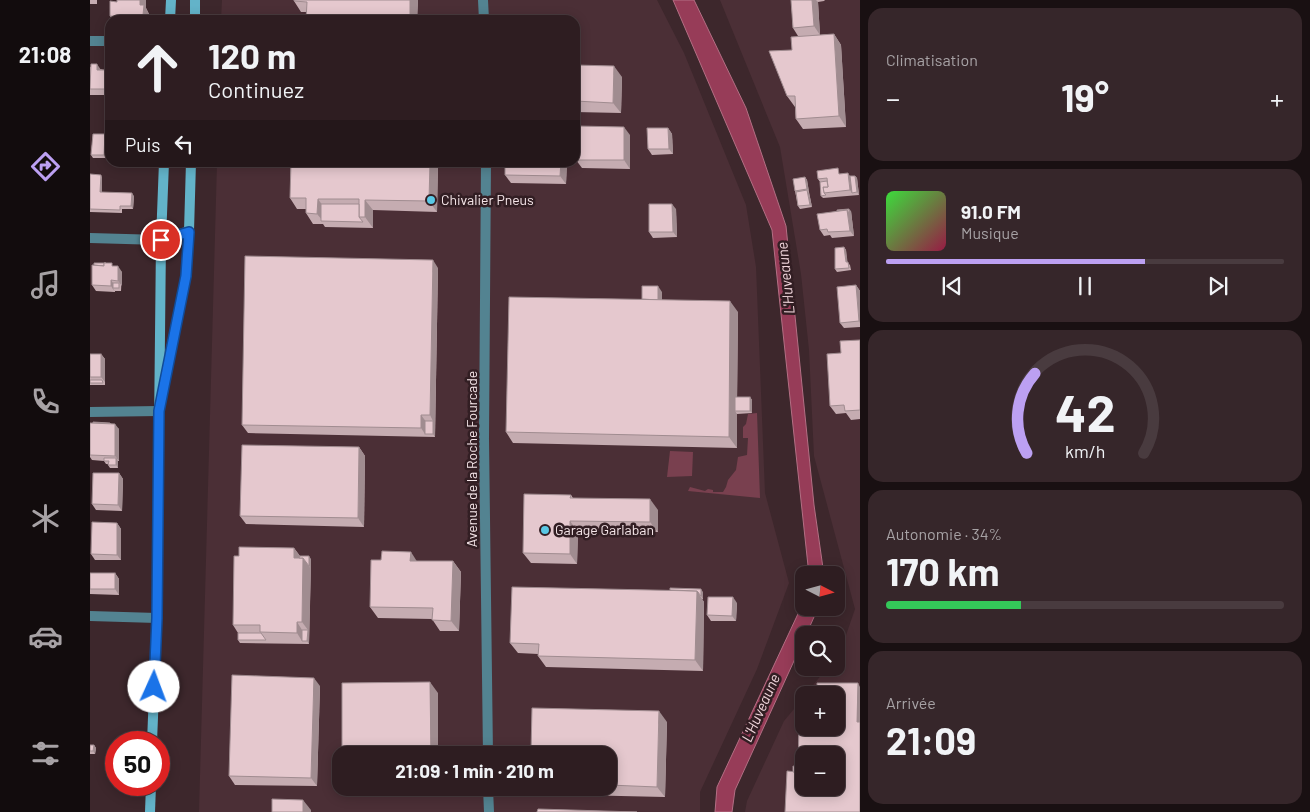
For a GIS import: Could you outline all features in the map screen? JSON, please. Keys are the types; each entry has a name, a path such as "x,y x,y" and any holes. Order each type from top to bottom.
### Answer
{"main road":[{"path":"170,0 170,15"},
{"path":"195,0 195,15"},
{"path":"152,731 157,618 161,240 164,167"},
{"path":"159,411 186,276 191,167"},
{"path":"150,812 151,796"}],"street":[{"path":"483,0 484,15"},
{"path":"90,41 105,41"},
{"name":"Avenue de la Roche Fourcade","path":"486,167 484,439 488,746"},
{"path":"90,238 161,240 189,232"},
{"path":"90,412 159,411"},
{"path":"90,616 157,618"},
{"path":"488,796 489,812"}],"shaded area":[{"path":"222,0 657,0 684,53 746,205 756,267 765,493 789,583 757,669 700,792 700,812 199,812 217,167 580,167 580,15 221,15"},
{"path":"720,0 860,0 860,812 745,812 747,801 784,721 795,708 795,736 845,736 845,686 812,686 820,676 845,676 845,638 855,609 814,456 809,350 801,274 780,147"},
{"path":"757,413 760,498 688,491 690,487 705,491 708,489 713,490 713,492 723,492 728,480 736,470 738,457 747,455 748,438 743,438 743,427 746,424 748,414"},
{"path":"670,451 693,452 692,476 667,477"}],"water":[{"name":"L'Huveaune","path":"673,0 694,0 746,108 786,226 814,505 823,566 808,566 772,230"},
{"name":"L'Huveaune","path":"797,616 814,616 810,626 795,626 795,659 735,790 732,812 715,812 717,787"}],"building":[{"path":"117,0 140,0 140,5 144,5 143,15 110,15 110,1 117,2"},
{"path":"410,0 410,15 306,15 307,2 294,1"},
{"path":"791,0 812,0 814,26 793,28"},
{"path":"834,34 839,116 796,119 795,96 787,96 769,51 792,50 791,37"},
{"path":"91,64 97,64 97,70 105,70 105,89 90,89"},
{"path":"580,65 614,66 613,103 580,101"},
{"path":"580,126 624,127 624,160 580,160"},
{"path":"647,128 668,128 669,149 648,149"},
{"path":"93,134 105,134 104,155 91,155"},
{"path":"291,167 430,167 429,201 365,200 365,217 359,217 359,199 318,199 317,214 306,213 306,198 290,198"},
{"path":"505,167 561,167 560,176 505,175"},
{"path":"838,168 839,174 848,173 850,190 824,193 823,187 828,187 827,178 818,179 817,171"},
{"path":"90,174 101,175 100,192 132,193 131,206 120,206 120,210 90,209"},
{"path":"850,176 855,176 857,192 852,193"},
{"path":"805,177 807,189 795,191 793,179"},
{"path":"827,181 828,187 823,187 826,195 821,196 820,182"},
{"path":"807,190 810,205 798,206 796,192"},
{"path":"321,204 359,204 359,217 363,222 321,221"},
{"path":"649,204 672,204 673,232 649,232"},
{"path":"847,210 850,231 828,232 827,229 820,230 817,214"},
{"path":"844,247 846,262 848,262 849,268 835,269 835,248"},
{"path":"245,256 433,260 430,415 421,415 421,428 242,425"},
{"path":"94,263 104,263 104,266 94,265"},
{"path":"104,263 112,263 112,266 118,266 118,281 111,280 111,286 92,285 92,265 104,266"},
{"path":"113,283 119,283 119,288 113,288"},
{"path":"856,285 859,321 840,323 837,287"},
{"path":"642,286 658,286 658,300 642,299"},
{"path":"509,297 730,301 729,437 506,432"},
{"path":"860,340 860,410 845,411 844,405 830,406 827,354 841,353 840,341"},
{"path":"90,354 101,354 101,377 90,377"},
{"path":"90,380 102,380 103,383 90,383"},
{"path":"735,397 750,397 750,411 735,411"},
{"path":"425,421 433,421 433,434 425,434"},
{"path":"90,423 115,424 115,456 90,455"},
{"path":"93,423 110,423 110,424"},
{"path":"242,445 359,447 358,518 240,516"},
{"path":"104,458 116,458 116,465 108,465 109,461 104,461"},
{"path":"93,473 119,473 118,505 92,504"},
{"path":"524,494 571,495 570,498 650,499 650,522 570,521 570,554 523,553"},
{"path":"92,522 117,523 117,555 91,554"},
{"path":"239,547 294,548 294,558 303,558 302,622 297,622 297,633 260,632 260,625 233,625 234,556 239,556"},
{"path":"382,551 411,552 410,561 453,561 451,621 432,620 433,608 370,607 371,560 381,560"},
{"path":"300,556 309,556 309,566 303,558 299,558"},
{"path":"90,573 115,573 115,589 90,589"},
{"path":"512,587 697,591 695,660 538,656 539,644 510,643"},
{"path":"670,588 701,589 701,596 697,591 670,590"},
{"path":"708,597 733,597 732,616 707,615"},
{"path":"302,630 308,630 307,641 302,641"},
{"path":"238,633 261,633 266,640 238,640"},
{"path":"232,675 314,678 311,778 229,776"},
{"path":"430,682 431,746 342,746 342,683"},
{"path":"817,683 858,683 857,722 860,722 860,812 785,812 787,771 795,772 795,796 845,796 845,746 798,746 799,736 845,736 845,686 817,686"},
{"path":"532,708 659,711 657,787 617,785 617,746 531,746"},
{"path":"90,745 94,745 93,751 90,751"},
{"path":"272,799 303,800 303,812 272,812"},
{"path":"538,809 637,812 537,812"}],"place":[{"name":"Chivalier Pneus","path":"431,200"},
{"name":"Garage Garlaban","path":"545,530"}],"route":[{"path":"154,687 157,618 159,411 186,276 189,232 161,240"}]}
